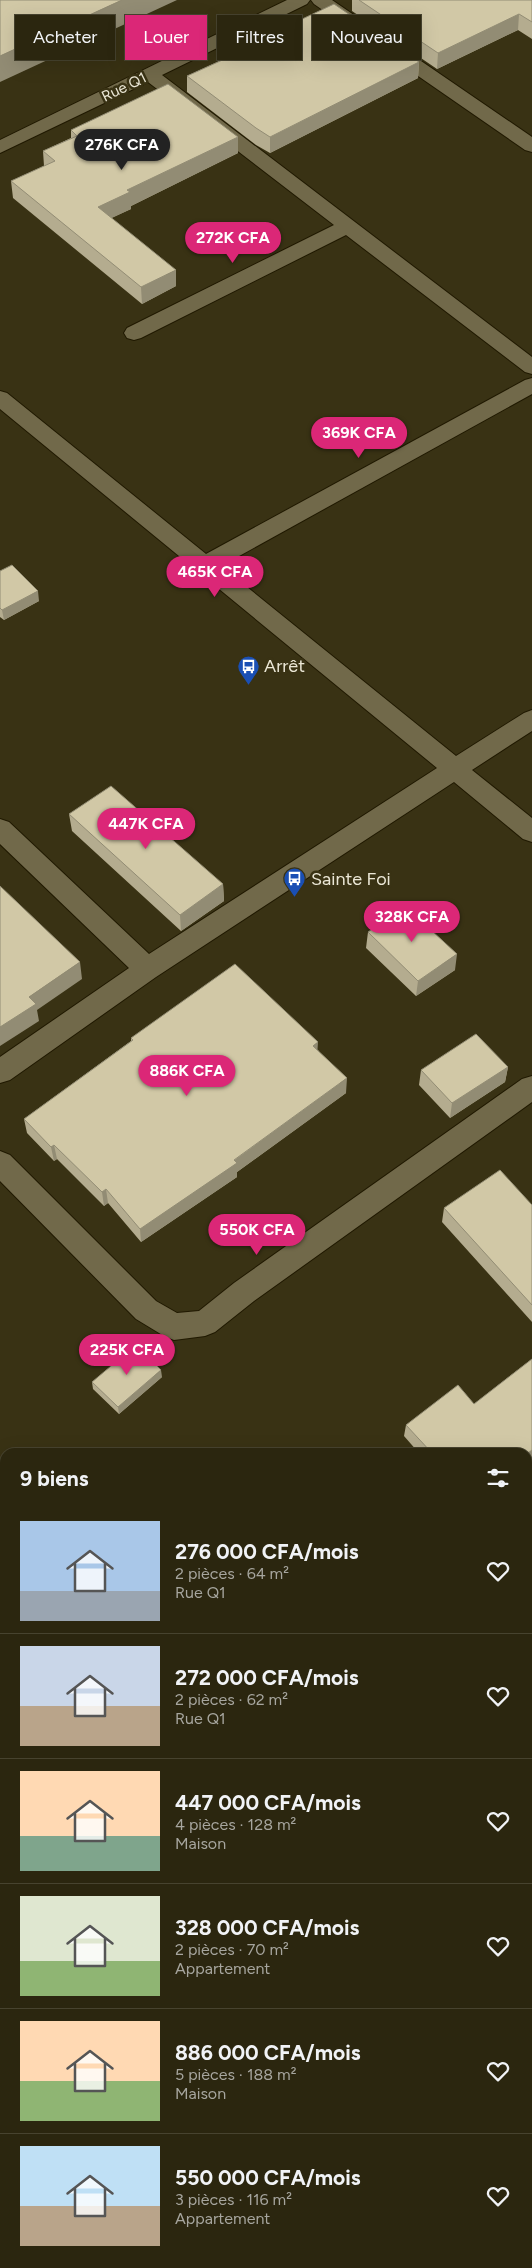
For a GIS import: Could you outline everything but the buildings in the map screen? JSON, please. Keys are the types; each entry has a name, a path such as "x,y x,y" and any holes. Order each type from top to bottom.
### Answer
{"street":[{"name":"Rue Q1","path":"0,147 300,0"},
{"path":"320,0 529,140"},
{"path":"150,74 532,367"},
{"path":"134,333 348,226"},
{"path":"204,565 532,385"},
{"path":"0,398 532,832"},
{"path":"0,1072 146,969 532,719"},
{"path":"0,829 146,969"},
{"path":"0,1163 146,1310 174,1327 205,1323 244,1292 532,1087"}],"place":[{"name":"Arrêt","path":"248,685"},
{"name":"Sainte Foi","path":"295,898"}]}
